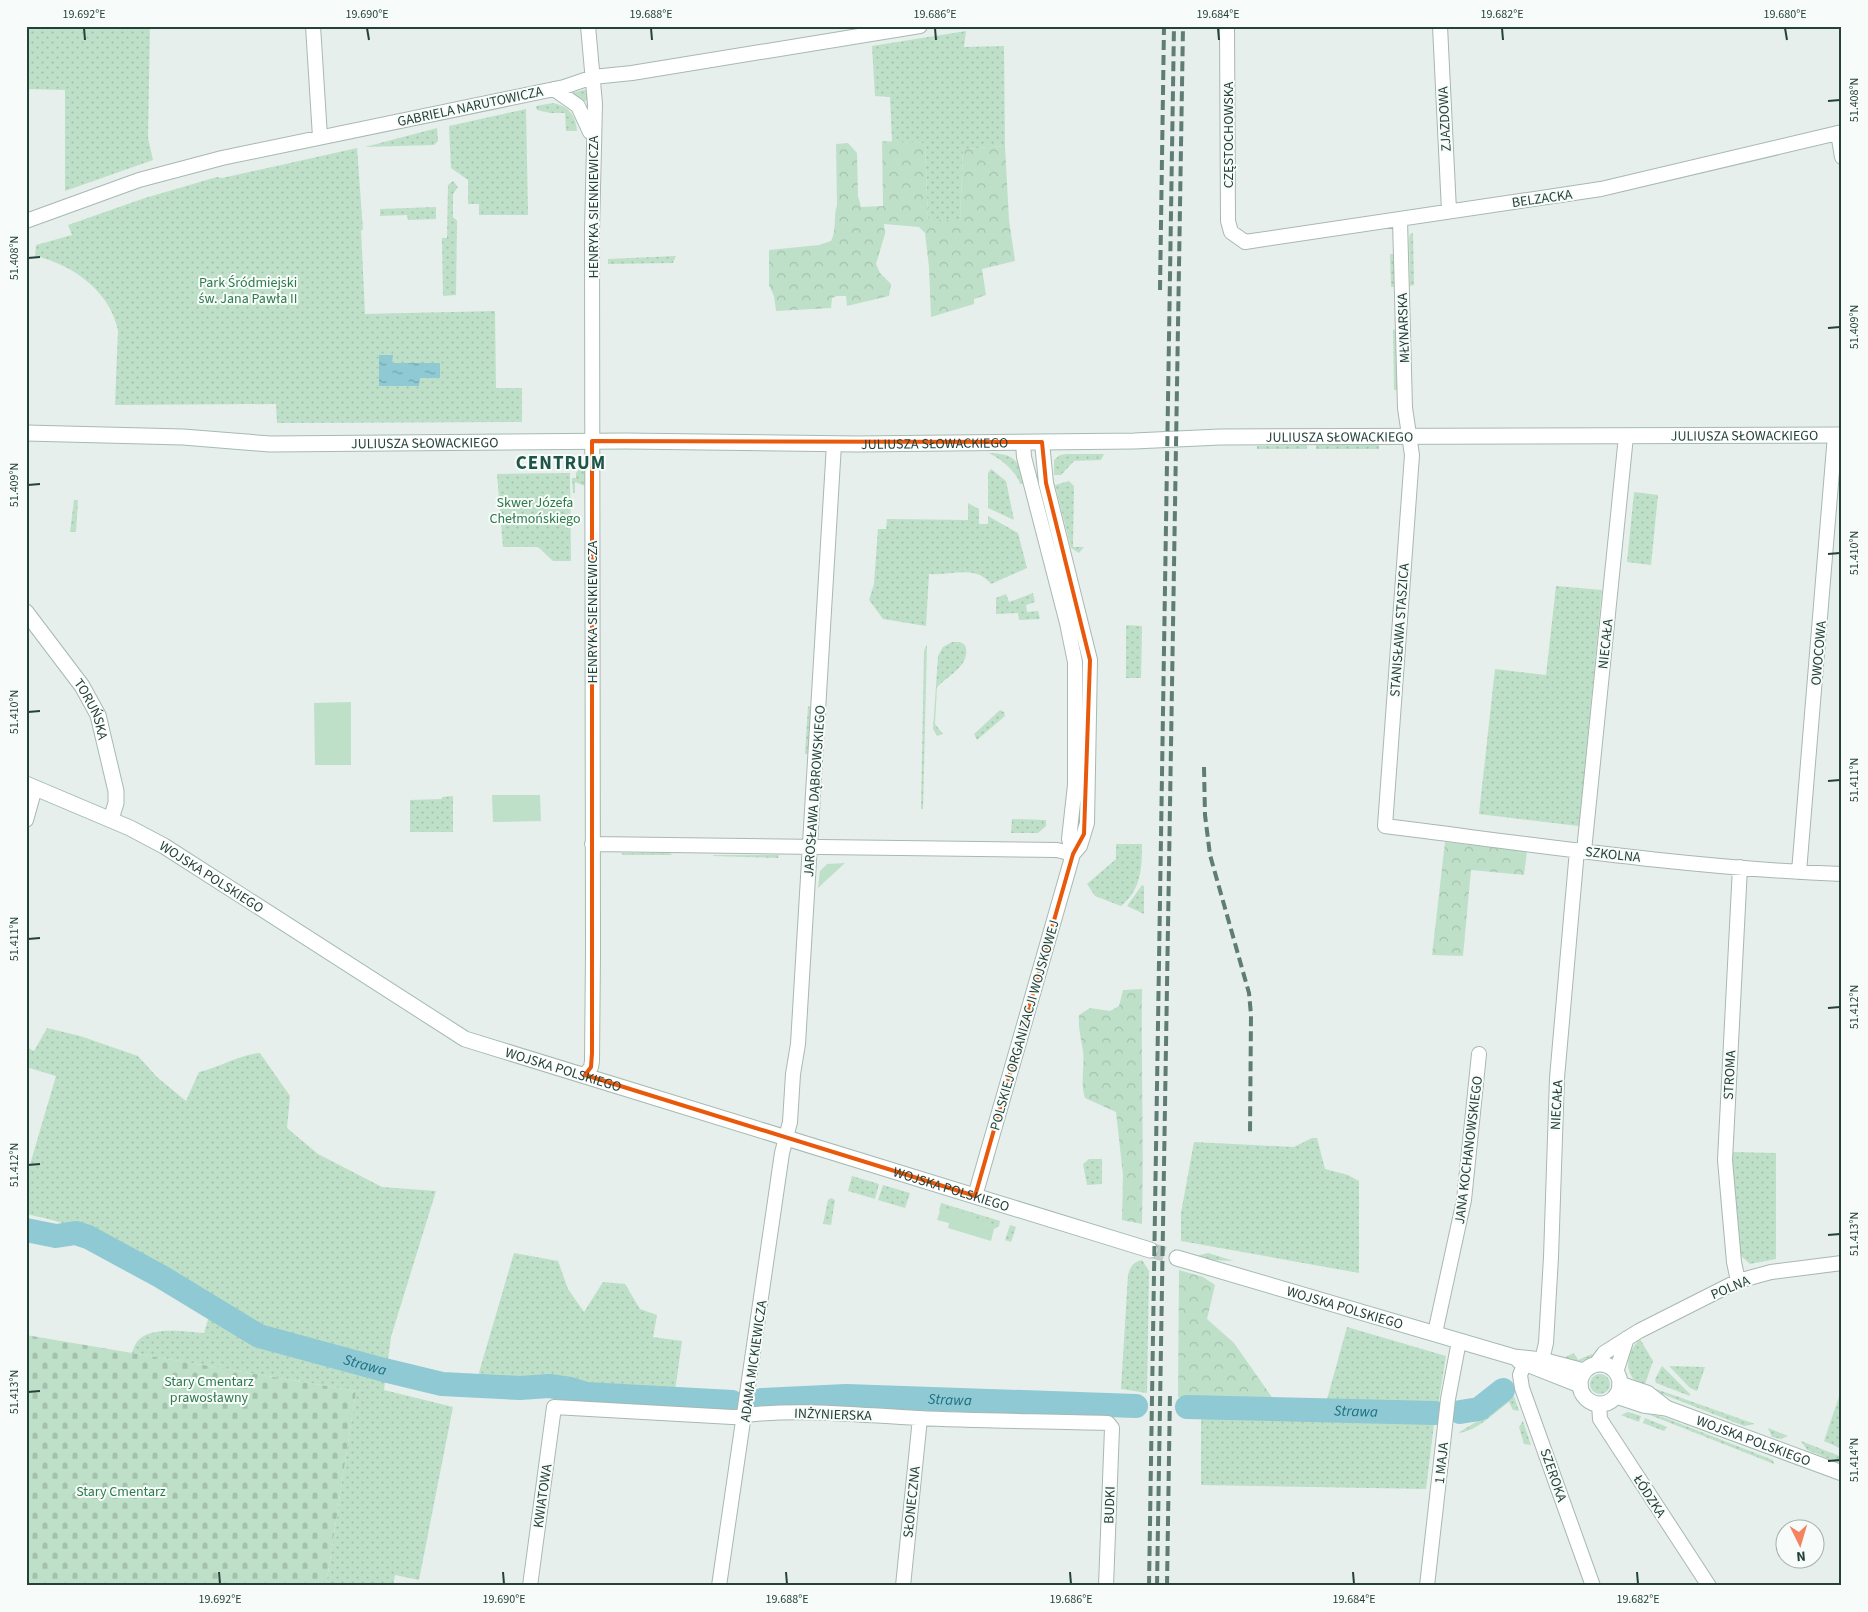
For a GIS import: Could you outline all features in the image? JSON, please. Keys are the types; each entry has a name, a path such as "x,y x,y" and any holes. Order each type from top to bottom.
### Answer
{"street":[{"path":"313,26 320,137"},
{"name":"HENRYKA SIENKIEWICZA","path":"584,1075 591,1067 592,1061 593,77 588,26"},
{"name":"GABRIELA NARUTOWICZA","path":"26,220 174,170 320,137 554,89 593,77 632,73 920,26"},
{"name":"CZĘSTOCHOWSKA","path":"1227,26 1228,220 1231,232 1239,240"},
{"name":"ZJAZDOWA","path":"1440,26 1449,211"},
{"path":"554,89 573,101 581,109 592,143"},
{"path":"1840,132 1842,157"},
{"name":"BELZACKA","path":"1239,240 1250,242 1601,189 1840,132"},
{"name":"MŁYNARSKA","path":"1400,220 1405,408 1409,435"},
{"name":"JULIUSZA SŁOWACKIEGO","path":"26,433 183,437 270,444 592,441 834,444 1134,441 1220,437 1409,435 1838,435"},
{"name":"STANISŁAWA STASZICA","path":"1385,826 1412,455 1409,435"},
{"name":"OWOCOWA","path":"1799,872 1838,435"},
{"name":"NIECAŁA","path":"1542,1360 1546,1343 1551,1257 1557,1078 1626,436"},
{"name":"POLSKIEJ ORGANIZACJI WOJSKOWEJ","path":"1023,442 1024,457 1067,623 1075,662 1075,785 1068,839 1074,854"},
{"name":"POLSKIEJ ORGANIZACJI WOJSKOWEJ","path":"976,1196 1074,854 1080,846 1084,834 1088,803 1090,660 1046,483 1042,442"},
{"name":"JAROSŁAWA DĄBROWSKIEGO","path":"786,1137 790,1122 793,1074 799,1035 834,444"},
{"name":"TORUŃSKA","path":"26,612 82,686 98,715 116,791 116,803 110,819"},
{"path":"1067,623 1081,620"},
{"path":"26,820 31,786"},
{"name":"WOJSKA POLSKIEGO","path":"31,786 110,819 164,846 465,1039 1150,1250"},
{"name":"SZKOLNA","path":"1385,826 1580,851 1740,867 1842,874"},
{"path":"592,844 1057,850 1074,854"},
{"name":"STROMA","path":"1738,1281 1734,1262 1725,1160 1740,867"},
{"name":"JANA KOCHANOWSKIEGO","path":"1434,1333 1464,1200 1479,1054"},
{"name":"ADAMA MICKIEWICZA","path":"719,1586 786,1137"},
{"name":"WOJSKA POLSKIEGO","path":"1177,1258 1459,1340 1519,1361 1587,1373"},
{"name":"POLNA","path":"1587,1373 1604,1353 1627,1338 1738,1281 1771,1272 1842,1263"},
{"path":"1618,1384 1608,1365 1587,1373 1584,1396 1599,1404 1608,1402 1618,1384 1627,1338"},
{"name":"1 MAJA","path":"1427,1586 1448,1399 1459,1340"},
{"name":"WOJSKA POLSKIEGO","path":"1519,1361 1542,1360 1587,1373"},
{"name":"SZEROKA","path":"1519,1361 1522,1388 1593,1586"},
{"name":"WOJSKA POLSKIEGO","path":"1618,1384 1647,1393 1666,1408 1842,1473"},
{"name":"ŁÓDZKA","path":"1599,1404 1600,1419 1709,1586"},
{"name":"INŻYNIERSKA","path":"554,1407 732,1417 746,1406 920,1418 1108,1422 1111,1424"},
{"name":"KWIATOWA","path":"530,1586 554,1407"},
{"name":"SŁONECZNA","path":"903,1586 920,1418"},
{"name":"BUDKI","path":"1106,1586 1111,1424"}],"highlighted area":[{"path":"592,441 1042,442 1046,483 1090,660 1084,834 1073,854 975,1196 585,1075 591,1067 592,1053"}],"green space":[{"path":"150,26 148,138 153,160 65,191 65,90 26,89 26,27"},
{"path":"966,31 964,47 1004,46 1005,146 963,149 960,220 928,220 925,143 892,142 890,97 875,96 872,46"},
{"path":"589,89 589,101 581,101 571,93"},
{"path":"553,103 559,104 571,112 577,131 566,131 565,113 550,113 537,110 536,106"},
{"path":"526,109 528,215 479,215 479,204 468,204 468,180 451,168 449,126"},
{"path":"437,128 438,141 434,145 365,147"},
{"path":"882,141 925,143 928,220 960,220 963,149 1005,146 1009,220 1015,261 982,269 986,295 974,299 974,304 931,317 929,267 925,233 919,227 884,224 885,234 876,264 880,273 891,284 889,296 847,306 846,296 837,296 832,298 831,308 776,311 774,296 769,285 769,250 819,245 831,241 837,205 836,144 848,143 857,153 858,196 861,207 883,206"},
{"name":"Park Śródmiejski św. Jana Pawła II","path":"357,148 363,230 361,230 365,314 495,311 496,388 522,388 522,422 277,423 276,404 115,405 118,330 107,303 98,291 76,273 49,260 35,256 36,245 72,235 68,225 145,198 217,177 222,178"},
{"path":"453,181 458,187 453,194 453,217 457,221 456,295 443,296 442,238 447,238 448,185"},
{"path":"436,207 436,219 408,220 407,215 380,216 380,209"},
{"path":"1413,233 1414,285 1410,286 1409,239 1410,234"},
{"path":"1390,254 1395,254 1396,287 1391,287"},
{"path":"676,256 673,263 608,264 608,259"},
{"path":"1393,329 1396,331 1397,390 1394,390"},
{"path":"1307,445 1307,449 1257,449 1257,446"},
{"path":"1316,445 1379,445 1379,449 1316,449"},
{"path":"989,453 1004,455 1014,459 1020,468 1024,483 1020,484 1016,475 1008,466"},
{"path":"1104,454 1101,460 1074,461 1061,475 1054,475 1054,460 1060,455"},
{"path":"579,469 585,469 585,486 575,482 575,493 573,493 572,478 576,478 576,473"},
{"path":"991,469 1006,481 1014,520 988,508 988,473"},
{"name":"Skwer Józefa Chełmońskiego","path":"570,473 571,561 553,561 538,547 503,547 497,474"},
{"path":"1069,481 1074,486 1073,547 1084,547 1079,553 1071,548 1055,485"},
{"path":"1634,492 1658,495 1651,565 1627,562"},
{"path":"74,500 78,500 76,532 70,532"},
{"path":"968,503 979,509 979,524 988,524 988,516 1018,533 1027,568 991,584 978,574 962,572 929,574 926,626 883,619 869,600 874,584 878,529 886,529 887,519 968,520"},
{"path":"1556,586 1602,590 1579,826 1479,814 1495,669 1546,675"},
{"path":"1033,593 1035,602 1026,605 1027,612 1038,611 1040,619 1019,620 1018,613 996,614 996,598 1006,594 1009,602"},
{"path":"1126,625 1142,626 1141,678 1126,678"},
{"path":"952,642 960,642 965,645 966,652 965,658 958,669 937,687 935,724 943,734 937,736 933,729 938,656 943,647"},
{"path":"927,644 923,809 921,809 924,651"},
{"path":"351,702 351,765 315,765 314,703"},
{"path":"808,706 812,707 808,754 805,754"},
{"path":"1000,710 1004,712 1005,716 977,740 974,734"},
{"path":"492,795 540,795 541,821 493,822"},
{"path":"453,796 453,832 410,832 410,800 442,799 442,797"},
{"path":"1012,819 1046,820 1046,826 1038,833 1011,833"},
{"path":"1445,842 1527,851 1524,875 1471,870 1463,956 1432,955"},
{"path":"1116,844 1142,844 1142,862 1139,878 1133,893 1121,906 1095,896 1087,884 1116,859"},
{"path":"622,853 669,853 673,855 622,855"},
{"path":"714,855 779,855 778,858"},
{"path":"845,863 818,888 820,871 827,864"},
{"path":"1142,885 1144,886 1144,914 1127,906"},
{"path":"1142,989 1142,1224 1122,1220 1123,1175 1116,1112 1085,1098 1079,1015 1090,1008 1110,1011 1119,1006 1123,990"},
{"path":"47,1028 80,1036 138,1056 157,1077 186,1101 199,1072 244,1056 260,1053 290,1096 287,1128 318,1154 382,1187 436,1191 391,1337 384,1390 453,1407 419,1580 395,1575 393,1586 326,1586 356,1391 132,1353 137,1342 150,1333 178,1331 204,1333 215,1296 146,1257 101,1236 52,1220 26,1214 26,1178 56,1076 26,1067 26,1047 34,1051"},
{"path":"1312,1138 1317,1138 1325,1169 1348,1175 1359,1181 1359,1273 1181,1241 1181,1213 1194,1142 1294,1147"},
{"path":"1732,1152 1776,1153 1776,1259 1750,1264 1740,1255"},
{"path":"1089,1159 1102,1159 1102,1184 1087,1185 1083,1164"},
{"path":"852,1176 879,1184 875,1199 848,1191"},
{"path":"883,1185 910,1193 905,1208 878,1200"},
{"path":"831,1198 835,1200 831,1225 823,1224 828,1200"},
{"path":"941,1203 1000,1221 999,1226 994,1229 968,1215 939,1211"},
{"path":"947,1210 966,1213 994,1229 991,1241 948,1228 949,1223 937,1220 940,1211"},
{"path":"1010,1225 1016,1227 1011,1242 1005,1240"},
{"path":"514,1253 558,1261 568,1289 584,1312 603,1282 625,1284 640,1309 657,1315 653,1337 682,1341 675,1391 478,1376"},
{"path":"1208,1253 1234,1261 1211,1260 1196,1256"},
{"path":"1142,1260 1149,1271 1147,1393 1121,1389 1128,1275 1132,1265"},
{"path":"1179,1270 1203,1277 1215,1285 1207,1319 1234,1343 1276,1403 1178,1397"},
{"path":"1347,1327 1446,1356 1438,1406 1326,1403"},
{"name":"Stary Cmentarz","path":"26,1335 356,1391 326,1586 26,1586"},
{"path":"1640,1339 1653,1361 1644,1387 1632,1377 1628,1365 1631,1351"},
{"path":"1574,1353 1578,1360 1592,1354 1594,1356 1580,1362 1561,1359"},
{"path":"1662,1366 1690,1396 1656,1383 1655,1379"},
{"path":"1669,1366 1705,1367 1697,1391 1690,1388"},
{"path":"1600,1374 1607,1377 1610,1384 1607,1391 1600,1394 1593,1391 1590,1384 1593,1377"},
{"path":"1842,1388 1842,1449 1824,1441"},
{"path":"1656,1389 1755,1424 1744,1426 1652,1390"},
{"path":"1514,1396 1519,1411 1513,1410 1509,1402 1472,1429 1458,1433 1484,1417"},
{"path":"1201,1412 1435,1416 1426,1489 1201,1485"},
{"path":"1628,1412 1641,1416 1639,1422 1621,1415"},
{"path":"1645,1413 1663,1417 1773,1460 1774,1464"},
{"path":"1645,1418 1667,1427 1664,1431 1643,1423"},
{"path":"1523,1421 1531,1445 1524,1444 1519,1427"},
{"path":"1768,1428 1788,1436 1781,1439 1772,1437"},
{"path":"1801,1441 1842,1457 1842,1464 1807,1450"}],"water":[{"path":"379,355 393,355 392,363 440,363 440,378 420,378 419,386 379,386"}],"waterway":[{"name":"Strawa","path":"26,1230 56,1236 76,1233 88,1237 160,1276 259,1336 384,1370 442,1384 520,1388 549,1386 570,1389 586,1394 732,1402"},
{"name":"Strawa","path":"1460,1412 1479,1409 1503,1390"},
{"name":"Strawa","path":"762,1400 846,1396 1136,1406"},
{"name":"Strawa","path":"1187,1407 1435,1413"}],"tunnel":[{"path":"1150,1250 1177,1258"}],"railway":[{"path":"1160,290 1164,26"},
{"path":"1149,1586 1174,26"},
{"path":"1157,1586 1183,26"},
{"path":"1204,767 1205,815 1210,855 1249,993 1251,1015 1250,1134"},
{"path":"1167,1586 1170,1391"}],"district":[{"name":"CENTRUM","path":"561,462"}],"park label":[{"name":"Stary Cmentarz prawosławny","path":"209,1389"}]}
